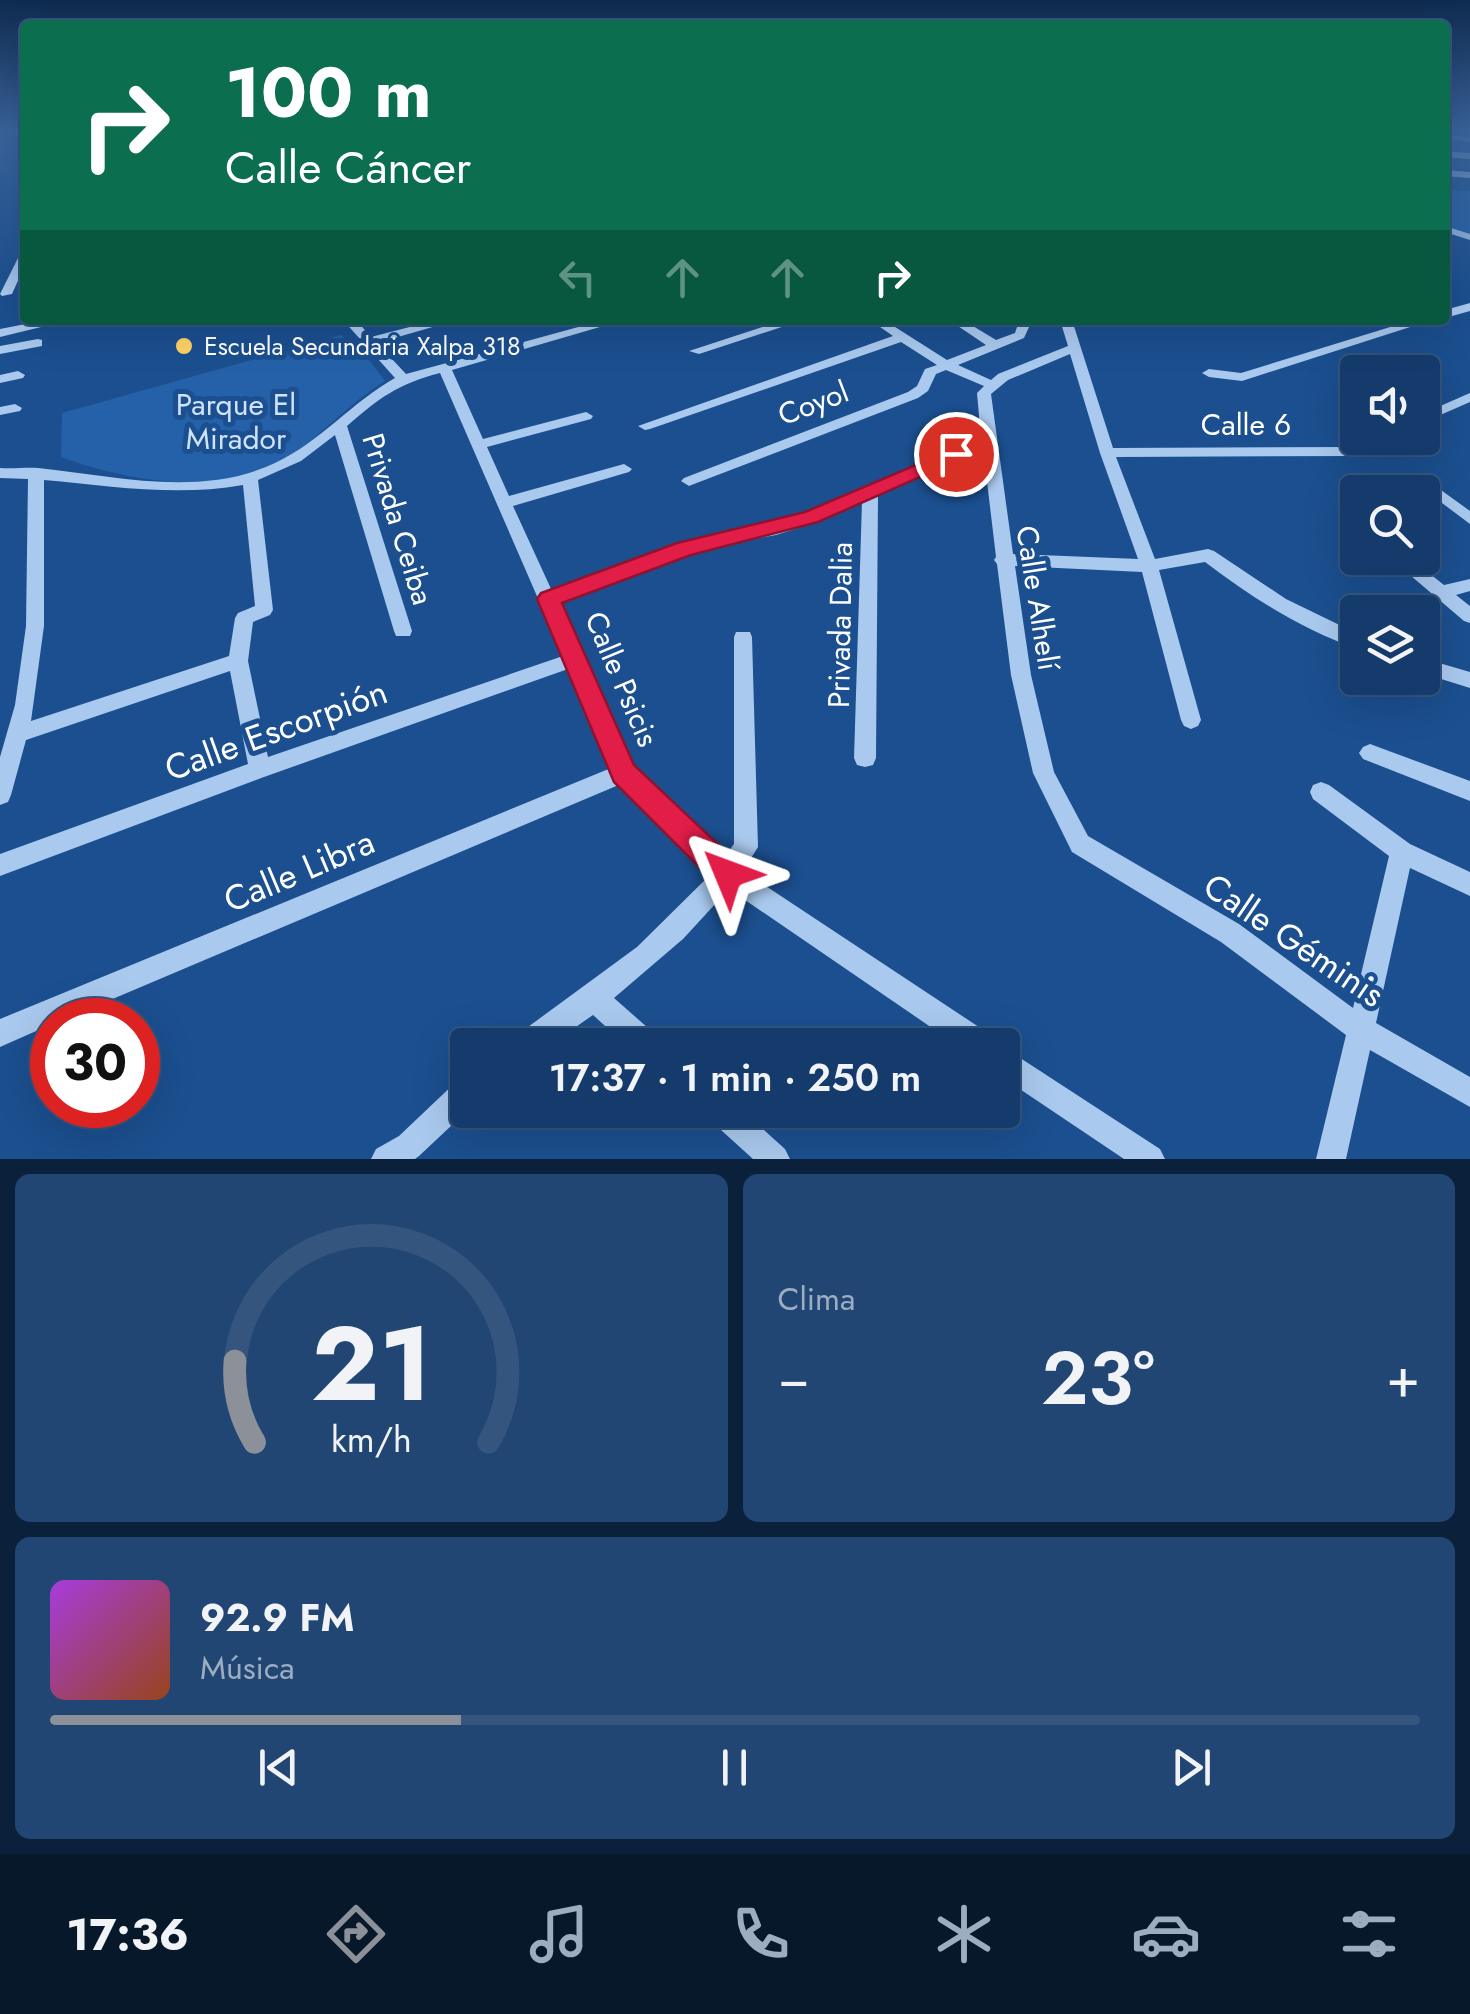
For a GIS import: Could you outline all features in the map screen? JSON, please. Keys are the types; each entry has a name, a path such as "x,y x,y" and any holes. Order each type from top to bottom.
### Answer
{"street":[{"path":"3,294 20,263"},
{"path":"0,333 39,325"},
{"path":"353,325 403,379"},
{"path":"367,342 432,325"},
{"path":"0,473 37,482 215,487 282,466 384,388 403,379 599,325"},
{"path":"695,351 781,325"},
{"path":"884,325 946,365 992,385 1074,348"},
{"path":"963,325 997,346 1020,335 1022,325"},
{"path":"1067,325 1107,453 1149,566 1191,720"},
{"path":"1208,373 1242,376 1410,325"},
{"path":"645,426 903,338"},
{"path":"0,350 38,343"},
{"name":"Coyol","path":"689,481 913,394 922,388 930,372 997,346"},
{"name":"Calle Psicis","path":"444,367 624,774 728,874 956,1028"},
{"path":"0,378 18,375"},
{"name":"Calle Alhelí","path":"992,385 984,393 988,440 1021,675 1044,773 1080,844"},
{"path":"1440,411 1470,397"},
{"path":"478,445 586,416"},
{"name":"Privada Ceiba","path":"339,424 403,631"},
{"path":"549,599 660,556 710,541 776,529 988,440"},
{"name":"Calle 6","path":"1107,453 1340,451"},
{"path":"504,503 624,469"},
{"path":"250,478 264,610 244,618 238,661 260,769"},
{"path":"0,795 25,705 35,626 37,482"},
{"name":"Privada Dalia","path":"865,758 870,492"},
{"path":"1440,496 1470,519"},
{"path":"1003,560 1149,566 1208,555 1251,588 1340,635"},
{"path":"1420,575 1470,616"},
{"path":"1442,592 1470,585"},
{"path":"552,1028 594,999 728,874 746,847 744,637"},
{"name":"Calle Escorpión","path":"0,865 260,769 576,660"},
{"path":"15,735 238,661"},
{"path":"1440,671 1470,680"},
{"path":"1370,752 1470,792"},
{"name":"Calle Libra","path":"0,1033 624,774"},
{"path":"1321,792 1402,852 1470,884"},
{"name":"Calle Géminis","path":"1080,844 1230,933 1361,1030 1470,1092"},
{"path":"1330,1159 1402,852"},
{"path":"594,999 627,1028"},
{"path":"1020,1072 1150,1159"},
{"path":"404,1155 450,1108"},
{"path":"740,1128 775,1159"}],"green space":[{"path":"1450,190 1470,191 1470,235 1450,229"},
{"name":"Parque El Mirador","path":"341,335 371,362 385,381 295,453 257,473 229,480 171,482 113,473 61,457 62,413"}],"place":[{"name":"Escuela Secundaria Xalpa 318","path":"184,346"}],"route":[{"path":"728,874 624,774 549,599 685,548 811,518 956,454"}]}
